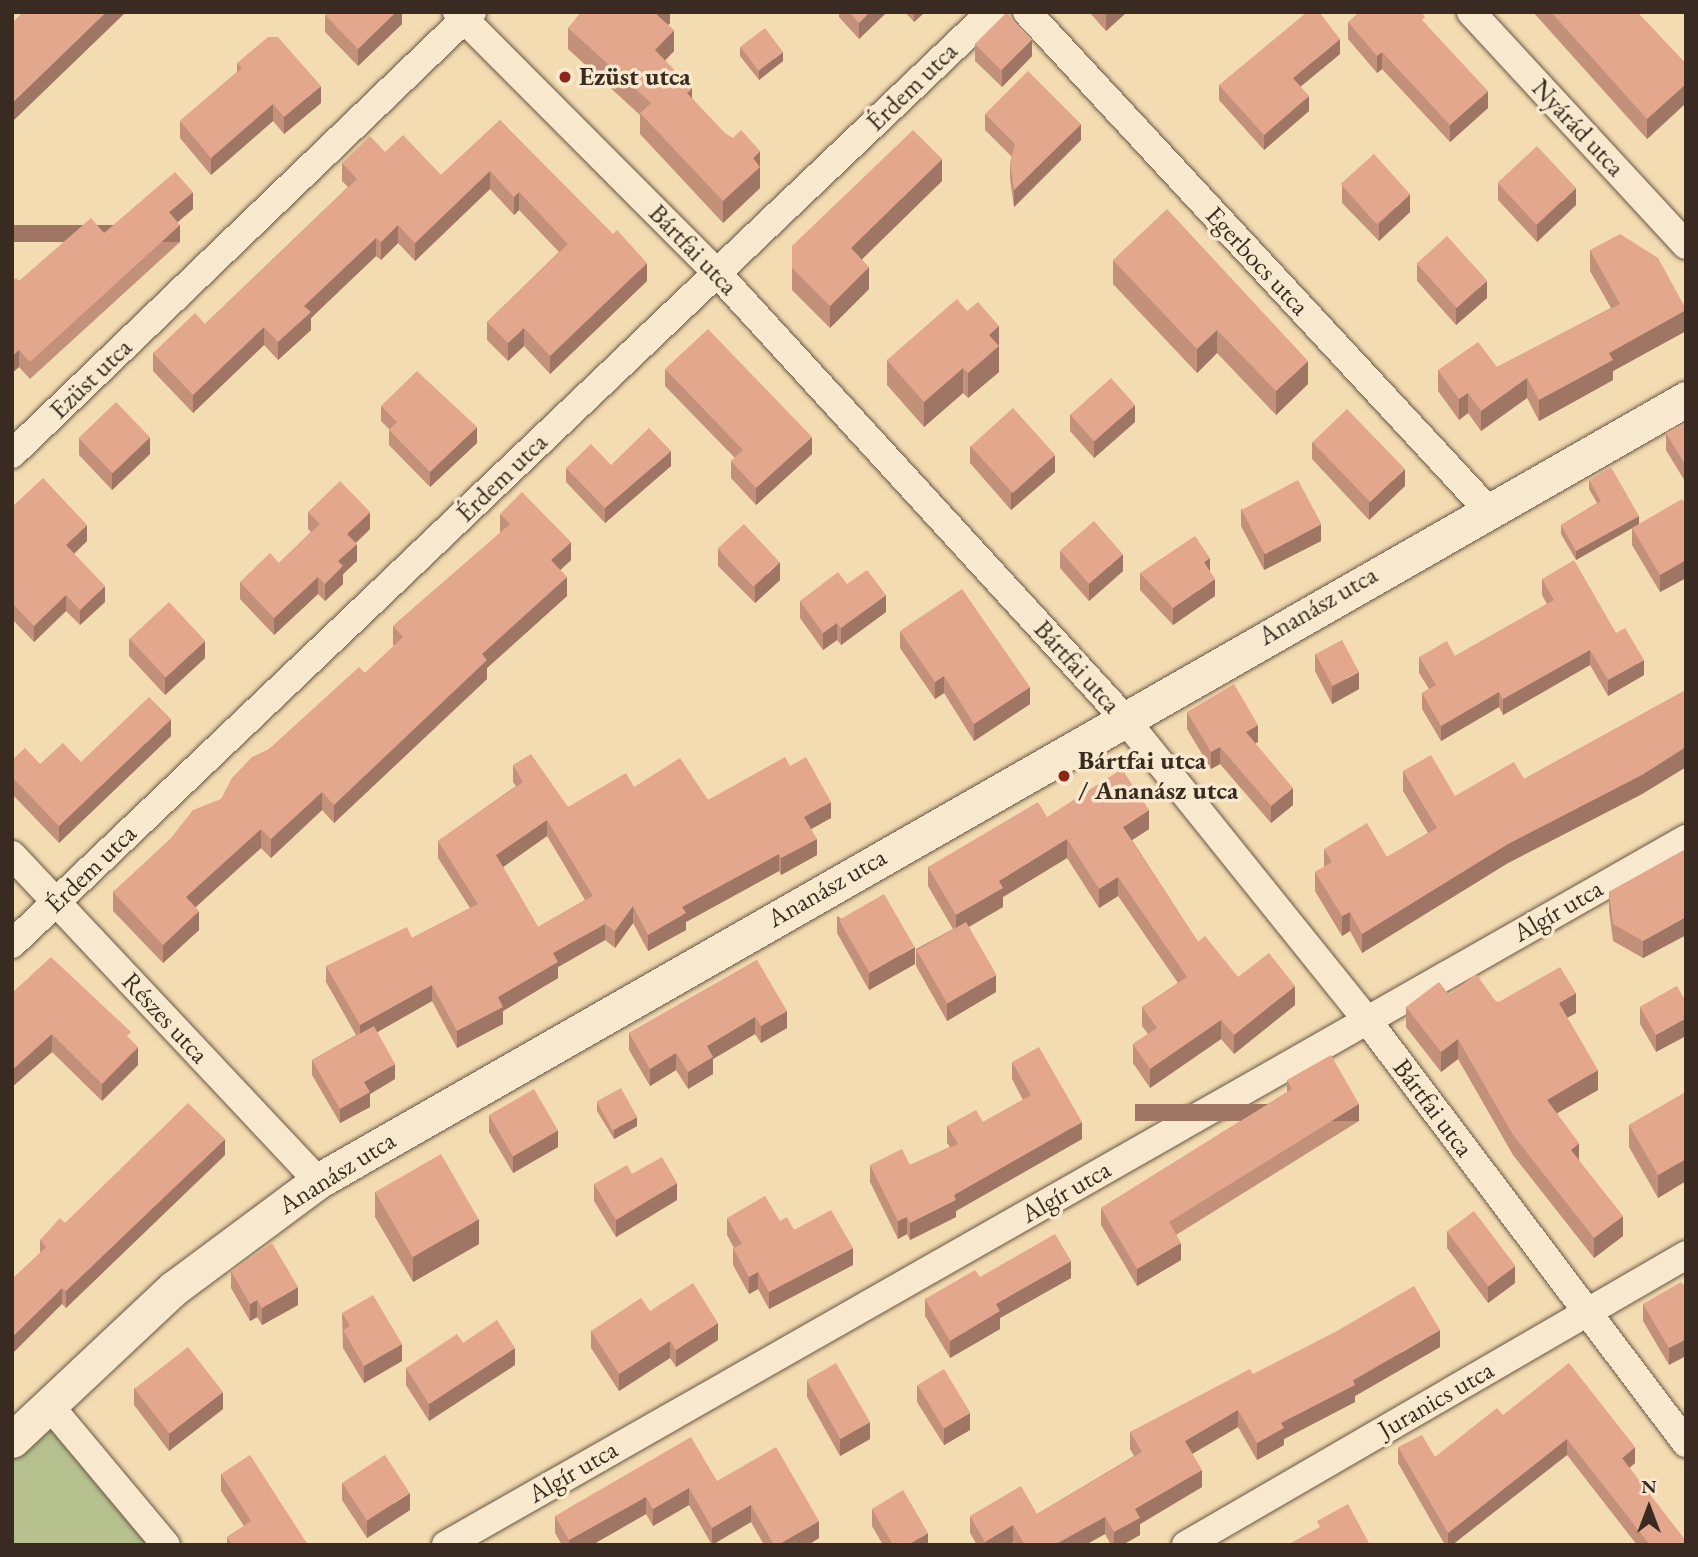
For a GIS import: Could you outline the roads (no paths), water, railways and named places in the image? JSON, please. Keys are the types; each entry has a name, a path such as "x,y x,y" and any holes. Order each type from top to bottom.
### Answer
{"street":[{"name":"Érdem utca","path":"12,944 991,12"},
{"name":"Egerbocs utca","path":"1027,12 1487,509"},
{"name":"Nyárád utca","path":"1471,12 1686,245"},
{"name":"Bártfai utca","path":"465,15 717,273 1124,718 1367,1020 1686,1443"},
{"name":"Ezüst utca","path":"12,454 465,15"},
{"name":"Ananász utca","path":"12,1440 174,1288 318,1181 1487,509 1686,399"},
{"name":"Algír utca","path":"446,1545 1686,839"},
{"name":"Részes utca","path":"12,855 318,1181"},
{"name":"Juranics utca","path":"1186,1545 1686,1255"},
{"path":"49,1405 166,1545"}],"place":[{"name":"Ezüst utca","path":"565,77"},
{"name":"Bártfai utca / Ananász utca","path":"1064,776"}]}
